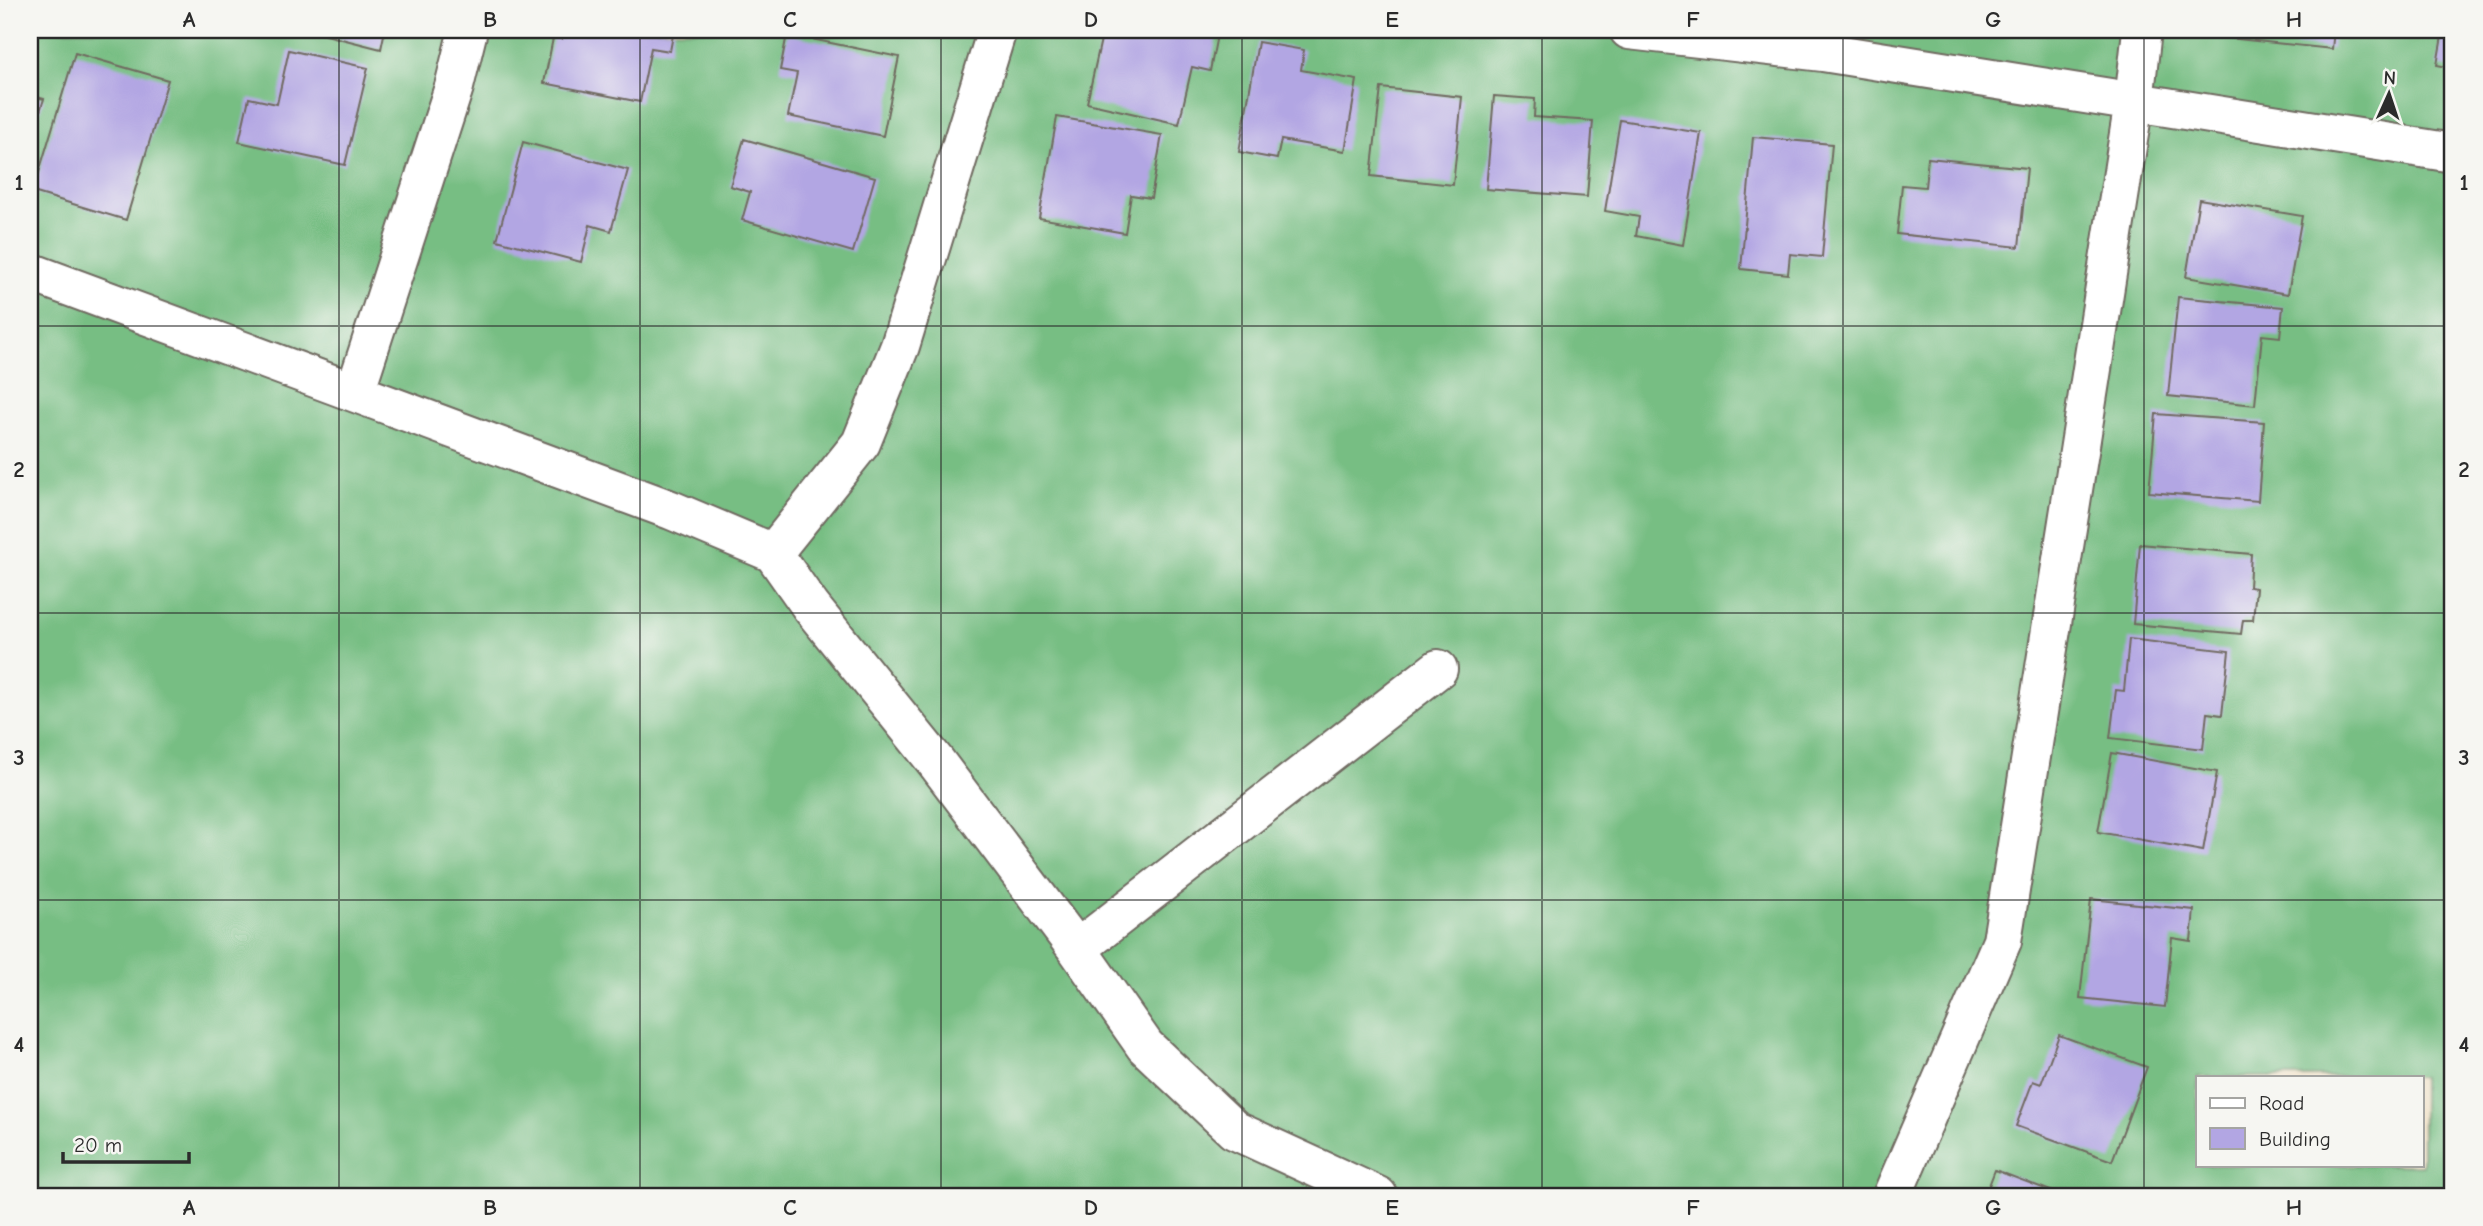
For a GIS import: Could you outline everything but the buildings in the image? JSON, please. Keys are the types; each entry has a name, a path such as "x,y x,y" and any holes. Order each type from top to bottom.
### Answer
{"street":[{"path":"355,392 454,87 468,30"},
{"path":"773,553 862,443 900,346 998,30"},
{"path":"1629,30 1823,51 2453,153"},
{"path":"1892,1196 2002,941 2134,102 2142,30"},
{"path":"30,272 671,510 773,553 811,607 936,762 1077,949 1145,1046 1234,1129 1378,1196"},
{"path":"1077,949 1438,669"}],"green space":[{"path":"30,30 2453,30 2453,1196 30,1196"}]}
